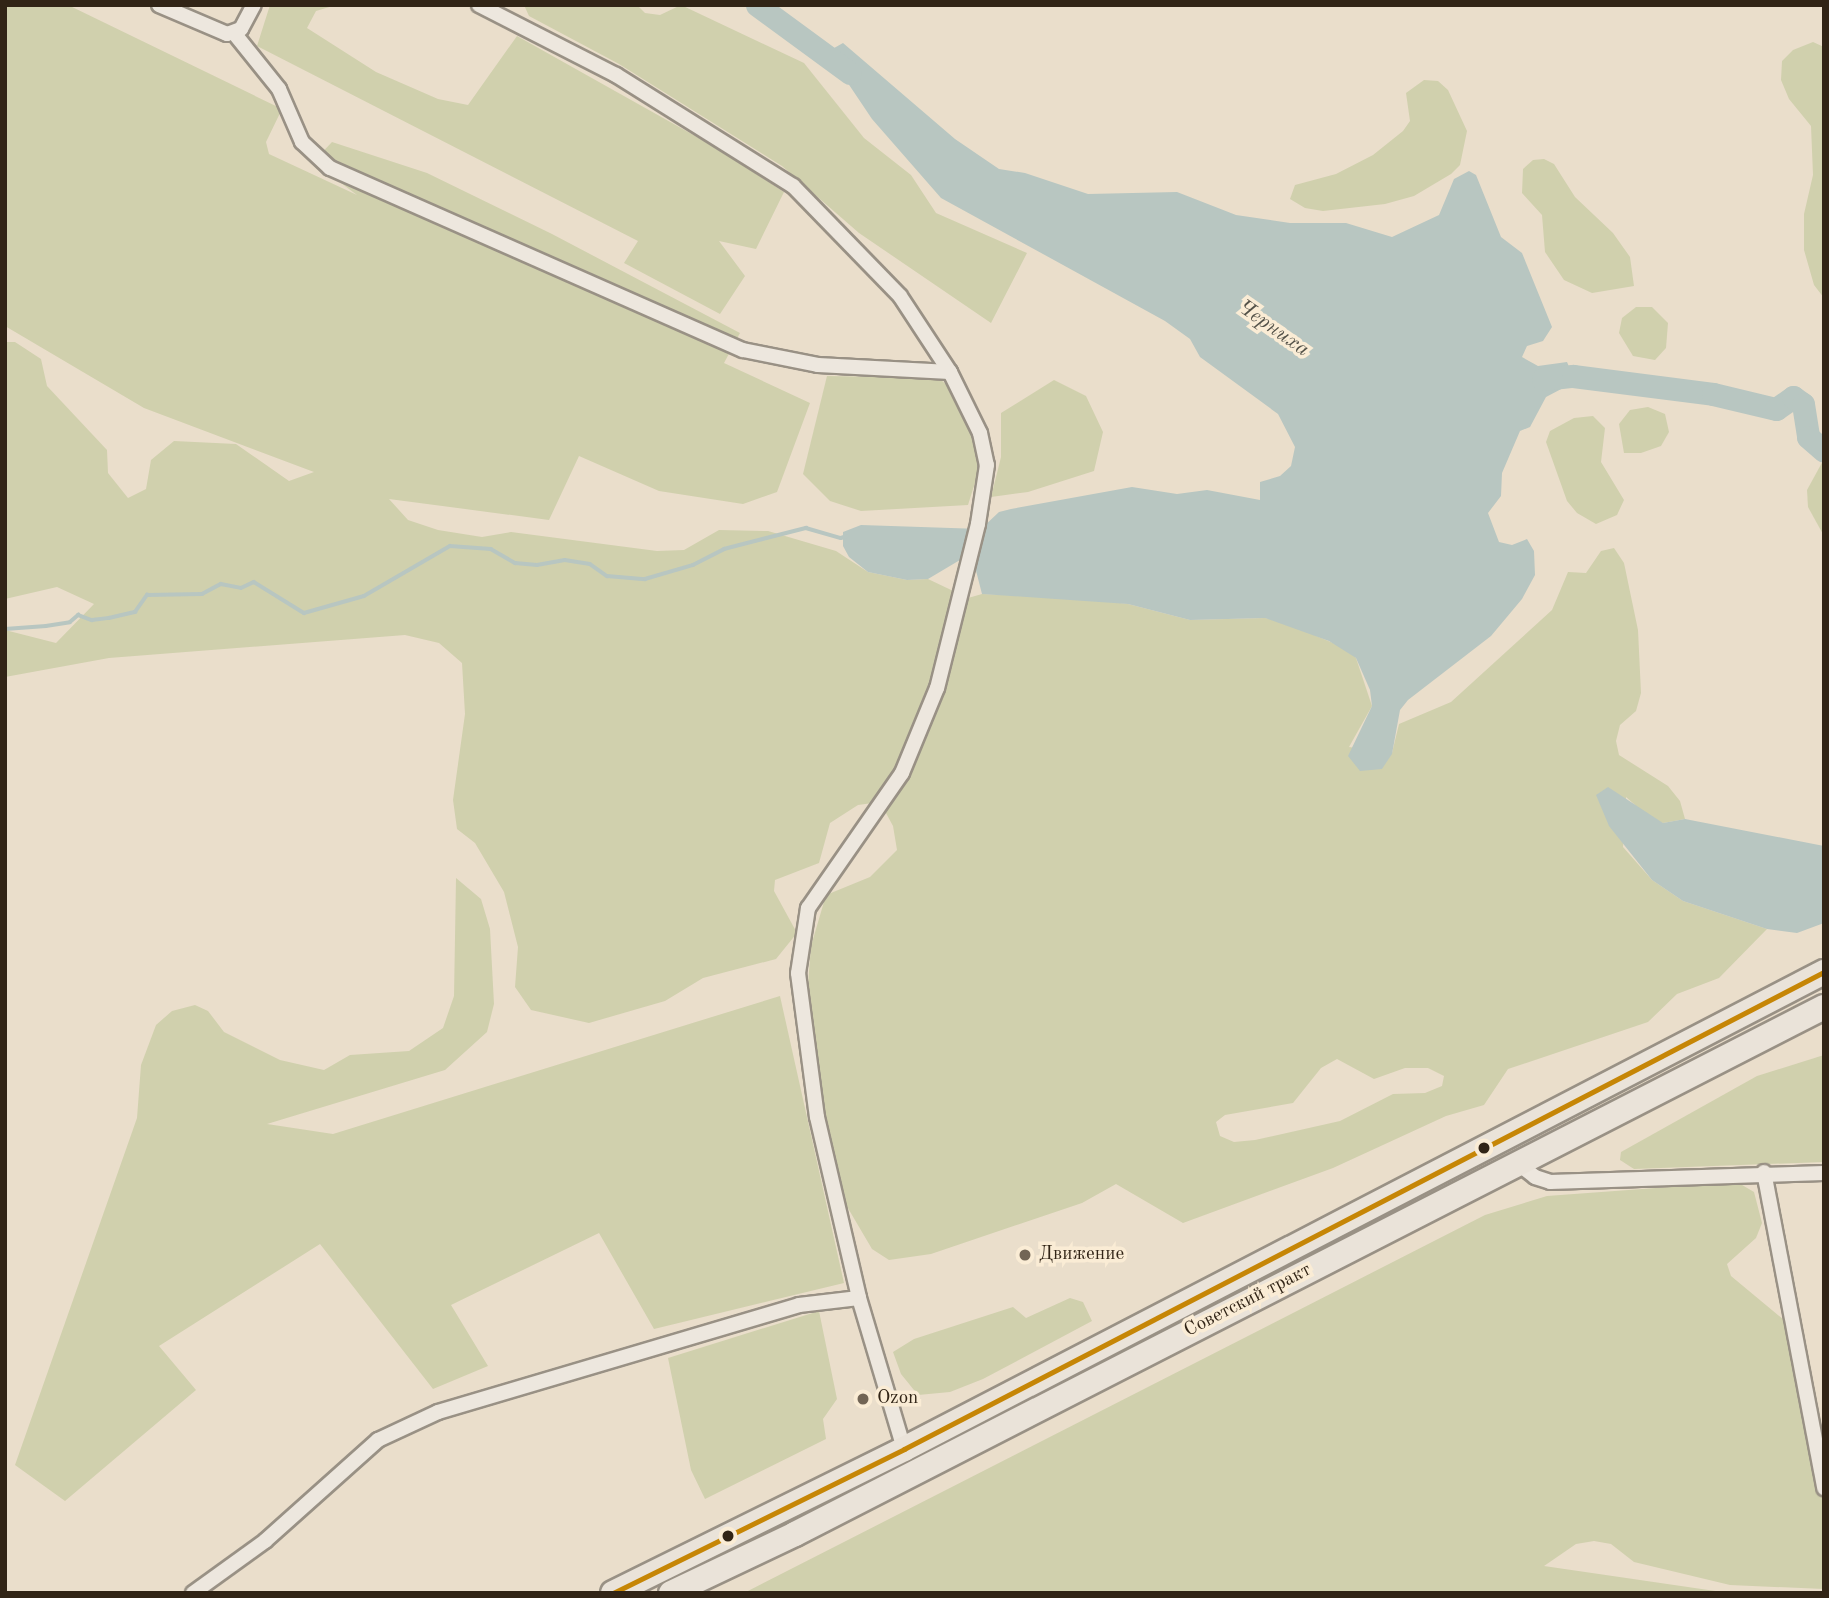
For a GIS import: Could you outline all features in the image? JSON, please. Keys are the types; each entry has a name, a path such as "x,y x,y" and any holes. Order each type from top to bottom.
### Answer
{"highway":[{"name":"Советский тракт","path":"613,1593 904,1449 1824,972"},
{"name":"Советский тракт","path":"671,1593 795,1535 1516,1162 1824,1007"}],"street":[{"path":"159,5 220,32 234,33 279,89 302,142 330,168 743,350 818,365 950,372"},
{"path":"234,33 254,5"},
{"path":"479,5 616,75 793,186 900,296 950,372 980,433 987,465 978,524 937,688 902,773 808,908 798,973 817,1117 859,1298 904,1449"},
{"path":"1516,1162 1535,1177 1550,1182 1764,1172 1824,1173"},
{"path":"1764,1172 1824,1488"},
{"path":"192,1593 265,1541 378,1440 438,1412 799,1305 859,1298"}],"green space":[{"path":"5,5 68,5 282,109 266,142 269,154 357,195 313,162 332,142 427,173 552,234 740,333 724,363 810,403 777,492 743,504 659,491 579,456 549,520 389,499 408,520 438,530 482,537 511,532 657,551 684,550 719,530 768,531 836,551 868,572 907,580 928,579 968,598 982,594 1081,598 1128,604 1190,620 1265,618 1283,622 1345,648 1356,658 1372,706 1349,747 1392,753 1399,724 1451,702 1552,610 1568,572 1586,573 1601,551 1614,548 1624,563 1638,630 1641,693 1636,711 1620,725 1616,741 1619,755 1668,786 1680,801 1685,819 1663,823 1651,819 1626,797 1623,847 1652,880 1683,901 1767,929 1719,978 1677,994 1648,1022 1508,1069 1484,1105 1446,1116 1333,1168 1183,1223 1116,1184 1082,1203 931,1254 889,1260 872,1249 842,1198 819,1095 807,997 811,946 826,895 870,877 897,850 893,826 880,802 858,805 830,823 819,863 775,880 774,891 797,933 776,959 703,978 665,1001 589,1023 531,1010 515,987 518,947 504,892 475,843 457,829 453,800 465,714 462,663 439,643 405,635 109,658 5,677 5,630 56,643 94,604 57,587 5,599 5,342 15,342 41,359 47,386 107,450 108,473 128,498 146,489 151,460 174,441 236,444 289,481 314,472 144,408 5,326","holes":["1337,1059 1374,1079 1405,1068 1428,1068 1444,1076 1442,1086 1425,1093 1393,1094 1340,1121 1255,1140 1234,1142 1220,1136 1216,1122 1225,1115 1293,1103 1321,1068"]},
{"path":"270,5 336,5 316,11 307,28 376,72 438,99 468,105 517,36 713,146 784,192 756,249 719,241 745,276 720,314 624,263 638,241 257,46"},
{"path":"524,5 637,5 645,13 660,15 681,5 804,63 864,138 911,175 936,213 1027,253 991,323 859,233 782,166 619,64 529,16"},
{"path":"1813,42 1824,47 1824,298 1814,285 1804,250 1804,214 1813,175 1811,126 1789,99 1781,80 1782,61 1793,50"},
{"path":"1424,80 1438,81 1448,90 1467,131 1460,165 1451,174 1414,196 1385,204 1323,211 1305,208 1290,199 1295,185 1336,174 1373,155 1403,131 1410,121 1406,93"},
{"path":"1544,159 1554,164 1575,197 1613,233 1630,257 1634,286 1592,293 1564,280 1545,252 1542,215 1522,193 1523,169 1533,160"},
{"path":"1636,307 1652,307 1668,323 1666,348 1655,360 1633,356 1619,333 1622,318"},
{"path":"827,376 939,378 964,401 977,432 979,470 968,505 861,511 830,501 803,474"},
{"path":"1054,380 1086,396 1103,432 1094,471 1028,492 991,497 1001,457 1001,413"},
{"path":"1648,407 1665,414 1669,432 1661,446 1641,453 1624,453 1619,424 1630,410"},
{"path":"1593,416 1605,428 1601,462 1624,500 1617,515 1596,524 1577,513 1567,501 1546,442 1550,431 1574,418"},
{"path":"1824,459 1824,536 1808,507 1807,490"},
{"path":"456,878 481,899 490,929 494,1004 487,1032 445,1070 267,1124 333,1134 780,996 844,1283 654,1329 599,1233 451,1305 488,1366 433,1389 320,1244 159,1346 196,1390 65,1501 15,1465 137,1118 141,1065 156,1025 172,1011 195,1005 208,1011 224,1032 280,1060 324,1070 350,1055 409,1051 443,1028 454,996"},
{"path":"1824,1055 1824,1162 1634,1169 1620,1160 1621,1152 1757,1076"},
{"path":"1737,1182 1754,1192 1762,1223 1756,1238 1727,1264 1731,1276 1784,1320 1797,1343 1824,1510 1824,1589 1730,1585 1634,1562 1611,1544 1594,1541 1576,1544 1544,1566 1729,1593 744,1593 1485,1215 1547,1196"},
{"path":"1070,1298 1083,1302 1092,1321 983,1379 950,1392 918,1395 901,1374 893,1352 914,1339 1013,1307 1026,1318"},
{"path":"819,1311 837,1399 823,1419 826,1439 705,1499 691,1470 668,1358"}],"water":[{"path":"843,43 955,139 999,169 1025,173 1088,194 1177,192 1236,215 1290,223 1346,223 1392,237 1439,215 1454,179 1469,171 1476,175 1501,237 1522,253 1552,327 1543,341 1527,346 1522,357 1538,366 1567,362 1573,376 1567,386 1546,397 1530,427 1520,431 1502,473 1501,496 1488,513 1499,542 1512,545 1527,539 1534,551 1535,575 1522,599 1491,636 1408,700 1400,710 1392,754 1382,769 1360,771 1348,756 1372,706 1370,690 1356,658 1329,641 1265,618 1190,620 1128,604 982,594 973,559 965,557 928,579 907,580 868,572 849,557 843,546 843,532 861,525 981,529 999,512 1132,487 1177,494 1207,490 1260,500 1260,482 1280,476 1291,466 1295,447 1278,414 1200,357 1190,339 1165,321 941,198 872,119 827,52"},
{"path":"1608,787 1663,823 1685,819 1824,846 1824,923 1797,933 1767,929 1683,901 1652,880 1609,826 1596,795"}],"waterway":[{"name":"Черниха","path":"757,5 850,73"},
{"path":"769,13 774,5"},
{"name":"Черниха","path":"1543,379 1573,376 1713,394 1776,409 1793,397 1803,404 1808,437 1824,451"},
{"path":"5,629 70,622 78,615 92,620 109,618 135,612 147,595 202,594 221,584 241,588 254,582 304,613 364,596 450,546 491,549 515,563 537,565 565,560 590,564 607,576 645,579 693,565 724,549 806,528 841,538 847,536"}],"transit line":[{"path":"613,1593 904,1449 1824,972"}],"place":[{"name":"Движение","path":"1025,1255"},
{"name":"Ozon","path":"863,1399"}]}
